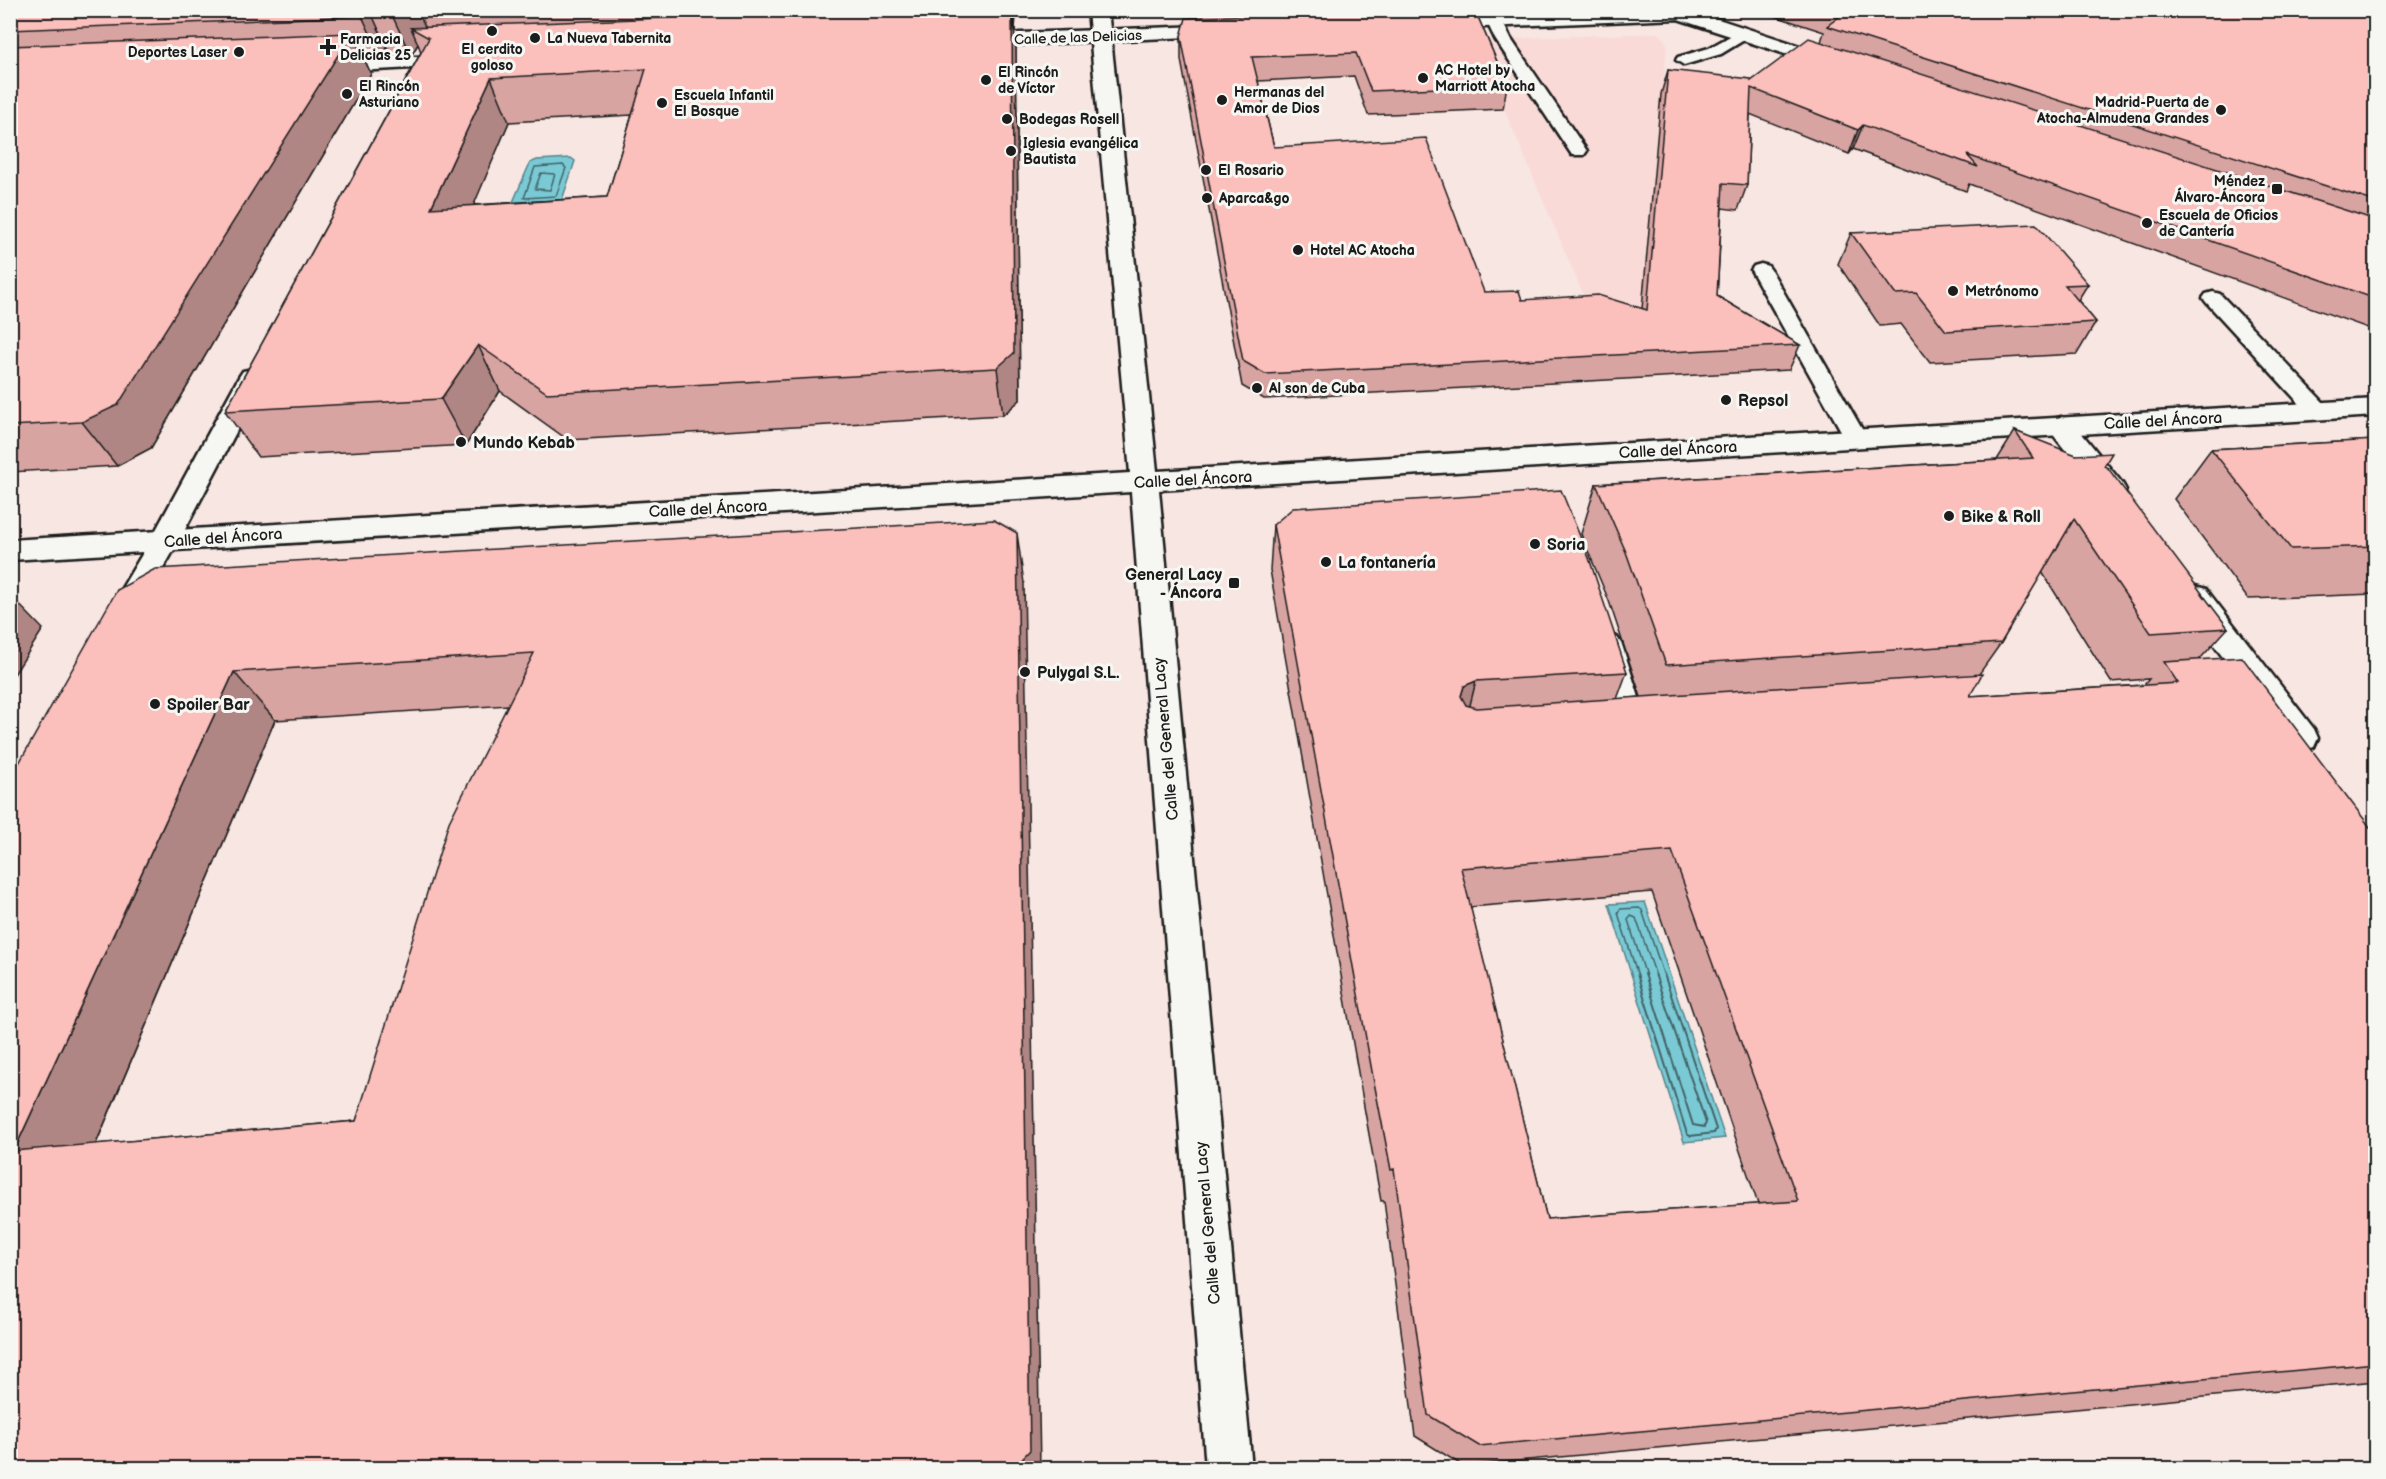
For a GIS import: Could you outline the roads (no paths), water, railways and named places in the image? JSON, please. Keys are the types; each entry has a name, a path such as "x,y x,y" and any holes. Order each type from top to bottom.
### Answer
{"street":[{"name":"Calle del General Lacy","path":"1098,10 1138,407 1228,1468"},
{"path":"1423,23 1674,12 1856,71"},
{"name":"Calle de las Delicias","path":"948,42 1245,31"},
{"path":"414,73 433,38"},
{"path":"303,67 414,73 480,60"},
{"path":"109,636 164,541 265,352"},
{"name":"Calle del Áncora","path":"10,550 2376,407"},
{"path":"2061,426 2126,508"},
{"path":"2176,573 2249,685 2319,761"},
{"path":"1597,617 1632,725"}],"lane":[{"path":"1494,20 1503,39 1578,151"},
{"path":"1684,60 1715,51 1743,34"},
{"path":"1761,270 1856,438"},
{"path":"2213,298 2318,410"}],"water":[{"path":"571,158 575,161 562,200 554,203 518,205 513,202 530,163 537,160"},
{"path":"1645,902 1725,1138 1684,1142 1609,904"}],"place":[{"name":"El cerdito goloso","path":"492,31"},
{"name":"La Nueva Tabernita","path":"535,38"},
{"name":"Farmacia Delicias 25","path":"328,47"},
{"name":"Deportes Laser","path":"239,52"},
{"name":"AC Hotel by Marriott Atocha","path":"1423,78"},
{"name":"El Rincón de Víctor","path":"986,80"},
{"name":"El Rincón Asturiano","path":"347,94"},
{"name":"Hermanas del Amor de Dios","path":"1222,100"},
{"name":"Escuela Infantil El Bosque","path":"662,103"},
{"name":"Madrid-Puerta de Atocha-Almudena Grandes","path":"2221,110"},
{"name":"Bodegas Rosell","path":"1007,119"},
{"name":"Iglesia evangélica Bautista","path":"1011,151"},
{"name":"El Rosario","path":"1206,170"},
{"name":"Méndez Álvaro-Áncora","path":"2277,189"},
{"name":"Aparca&go","path":"1207,198"},
{"name":"Escuela de Oficios de Cantería","path":"2147,223"},
{"name":"Hotel AC Atocha","path":"1298,250"},
{"name":"Metrónomo","path":"1953,291"},
{"name":"Al son de Cuba","path":"1257,388"},
{"name":"Repsol","path":"1726,400"},
{"name":"Mundo Kebab","path":"461,442"},
{"name":"Bike & Roll","path":"1949,516"},
{"name":"Soria","path":"1535,544"},
{"name":"La fontanería","path":"1326,562"},
{"name":"General Lacy - Áncora","path":"1234,583"},
{"name":"Pulygal S.L.","path":"1025,672"},
{"name":"Spoiler Bar","path":"155,704"}]}
